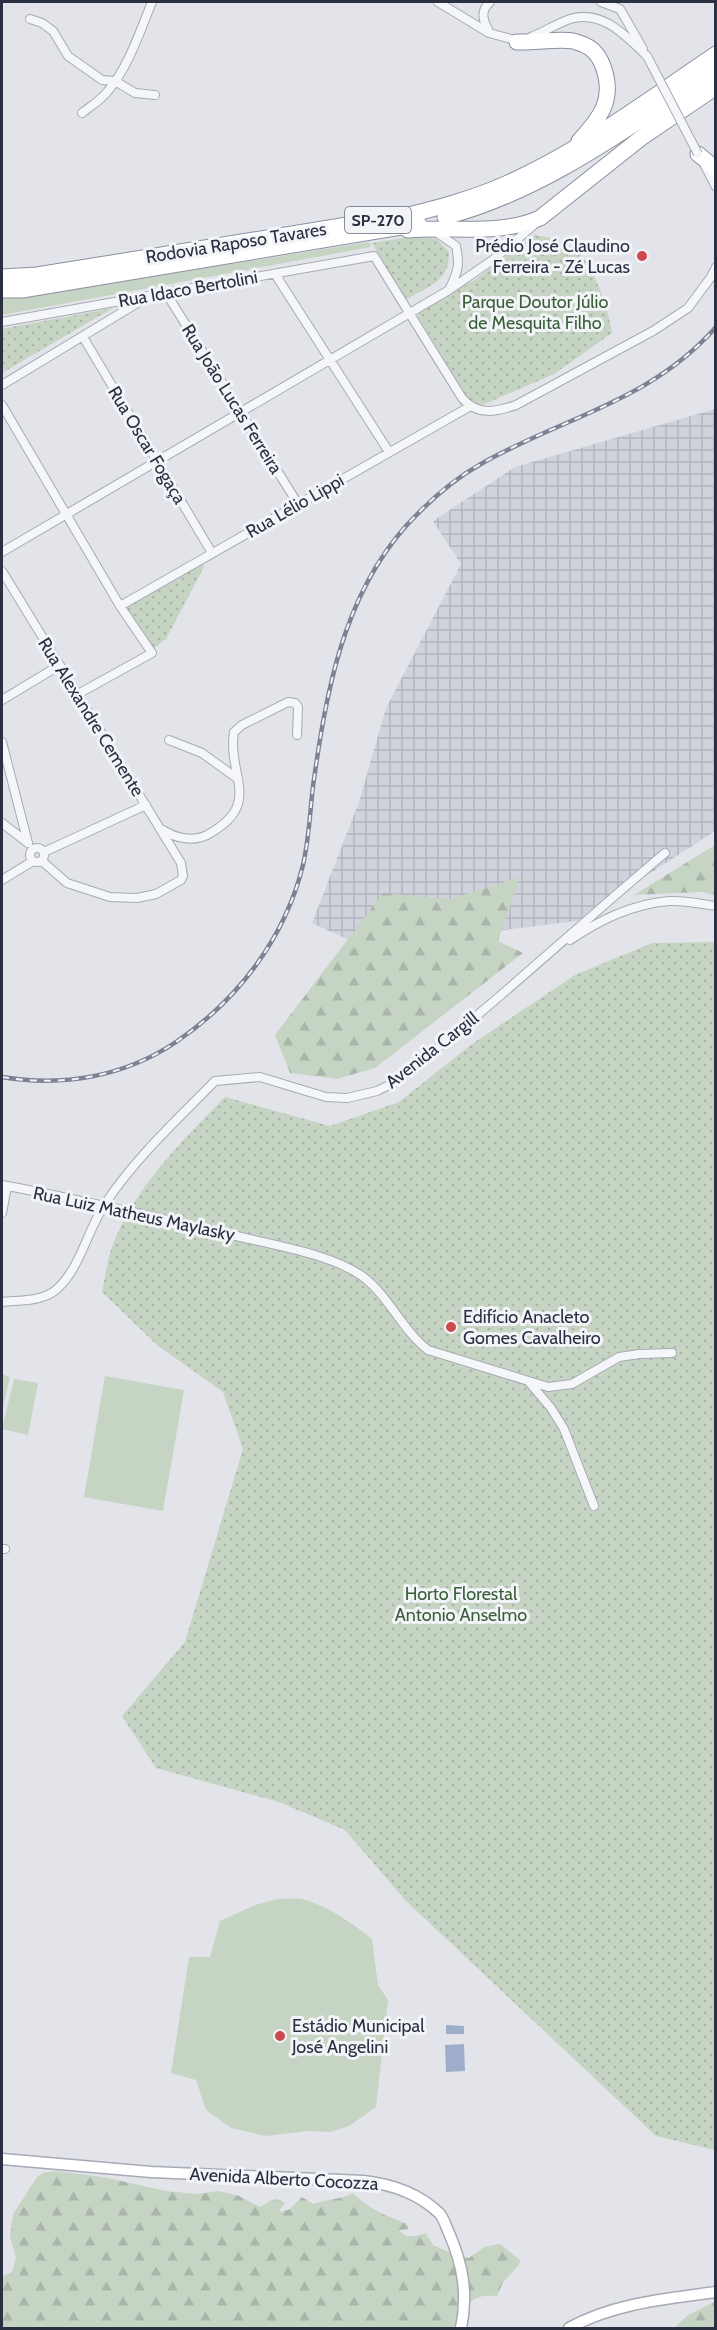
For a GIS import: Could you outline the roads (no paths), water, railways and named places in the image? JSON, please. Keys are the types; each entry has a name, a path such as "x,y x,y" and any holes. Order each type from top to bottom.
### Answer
{"highway":[{"path":"517,42 570,40 590,46 599,56 608,80 608,94 604,110 569,152"},
{"name":"Rodovia Raposo Tavares","path":"2,277 37,275 409,215 456,203 500,186 569,152 716,54"},
{"name":"Rodovia Raposo Tavares","path":"2,290 34,288 410,226 454,214 518,191 584,155 716,70"},
{"path":"354,235 430,228 502,229 523,226 540,218 641,138 716,87"},
{"path":"693,103 716,100"},
{"path":"698,154 716,169"}],"street":[{"path":"82,113 107,93 115,81 132,49 152,2"},
{"path":"438,2 489,33 517,42 570,19 593,18 618,28 648,57"},
{"path":"489,33 483,22 483,13 490,2"},
{"path":"601,2 620,9 648,57 716,187"},
{"path":"30,19 42,23 52,31 68,56 102,80 115,81 135,93 155,95"},
{"path":"2,552 449,290 494,259 540,218"},
{"path":"430,228 456,246 460,262 449,290"},
{"name":"Rua Idaco Bertolini","path":"2,322 374,256 408,312"},
{"path":"408,312 469,407 479,411 499,411 516,405 653,331 688,308 711,278 716,267"},
{"path":"275,274 389,452"},
{"name":"Rua João Lucas Ferreira","path":"166,293 298,504"},
{"path":"2,385 148,296"},
{"name":"Rua Oscar Fogaça","path":"82,338 212,554"},
{"path":"2,405 120,606 152,653 78,694"},
{"name":"Rua Lélio Lippi","path":"120,606 469,407"},
{"name":"Rua Alexandre Cemente","path":"2,571 181,863 183,876 181,880 156,894 137,898 110,897 67,883 42,861"},
{"path":"2,700 60,665"},
{"path":"159,827 168,834 194,839 205,836 226,823 234,814 239,796 232,742 234,732 242,725 288,702 295,703 298,707 297,735"},
{"path":"169,740 202,753 238,779"},
{"path":"2,742 31,846 30,855 33,861 38,863 42,861 44,852"},
{"path":"44,852 146,805"},
{"path":"2,823 31,846 44,852"},
{"name":"Avenida Cargill","path":"2,1302 39,1299 50,1295 60,1287 72,1269 104,1205 134,1165 215,1081 260,1077 326,1097 348,1098 377,1091 393,1083 535,967 665,853"},
{"path":"2,880 33,861"},
{"path":"535,967 592,926 618,913 645,905 671,901 716,906"},
{"path":"2,1213 4,1186"},
{"name":"Rua Luiz Matheus Maylasky","path":"4,1186 104,1205 266,1243 346,1267 363,1277 399,1316 419,1344 428,1350 548,1387 572,1384 619,1357 672,1353"},
{"path":"528,1381 551,1408 564,1429 594,1506"},
{"name":"Avenida Alberto Cocozza","path":"2,2159 151,2172 363,2181 383,2183 407,2191 440,2214 459,2255 465,2290 461,2328"},
{"path":"569,2328 607,2312 646,2301 716,2292"}],"water":[{"path":"446,2025 464,2026 464,2034 446,2034"},
{"path":"464,2044 465,2071 446,2072 445,2045"}],"railway":[{"path":"2,1077 25,1080 70,1080 135,1064 176,1042 199,1025 239,987 271,942 295,892 305,855 318,751 331,682 352,616 366,584 384,554 414,517 460,477 512,448 634,391 663,373 690,352 716,327"}],"place":[{"name":"Prédio José Claudino Ferreira - Zé Lucas","path":"642,256"},
{"name":"Edifício Anacleto Gomes Cavalheiro","path":"451,1327"},
{"name":"Estádio Municipal José Angelini","path":"280,2036"}],"park label":[{"name":"Parque Doutor Júlio de Mesquita Filho","path":"535,312"},
{"name":"Horto Florestal Antonio Anselmo","path":"461,1604"}]}
